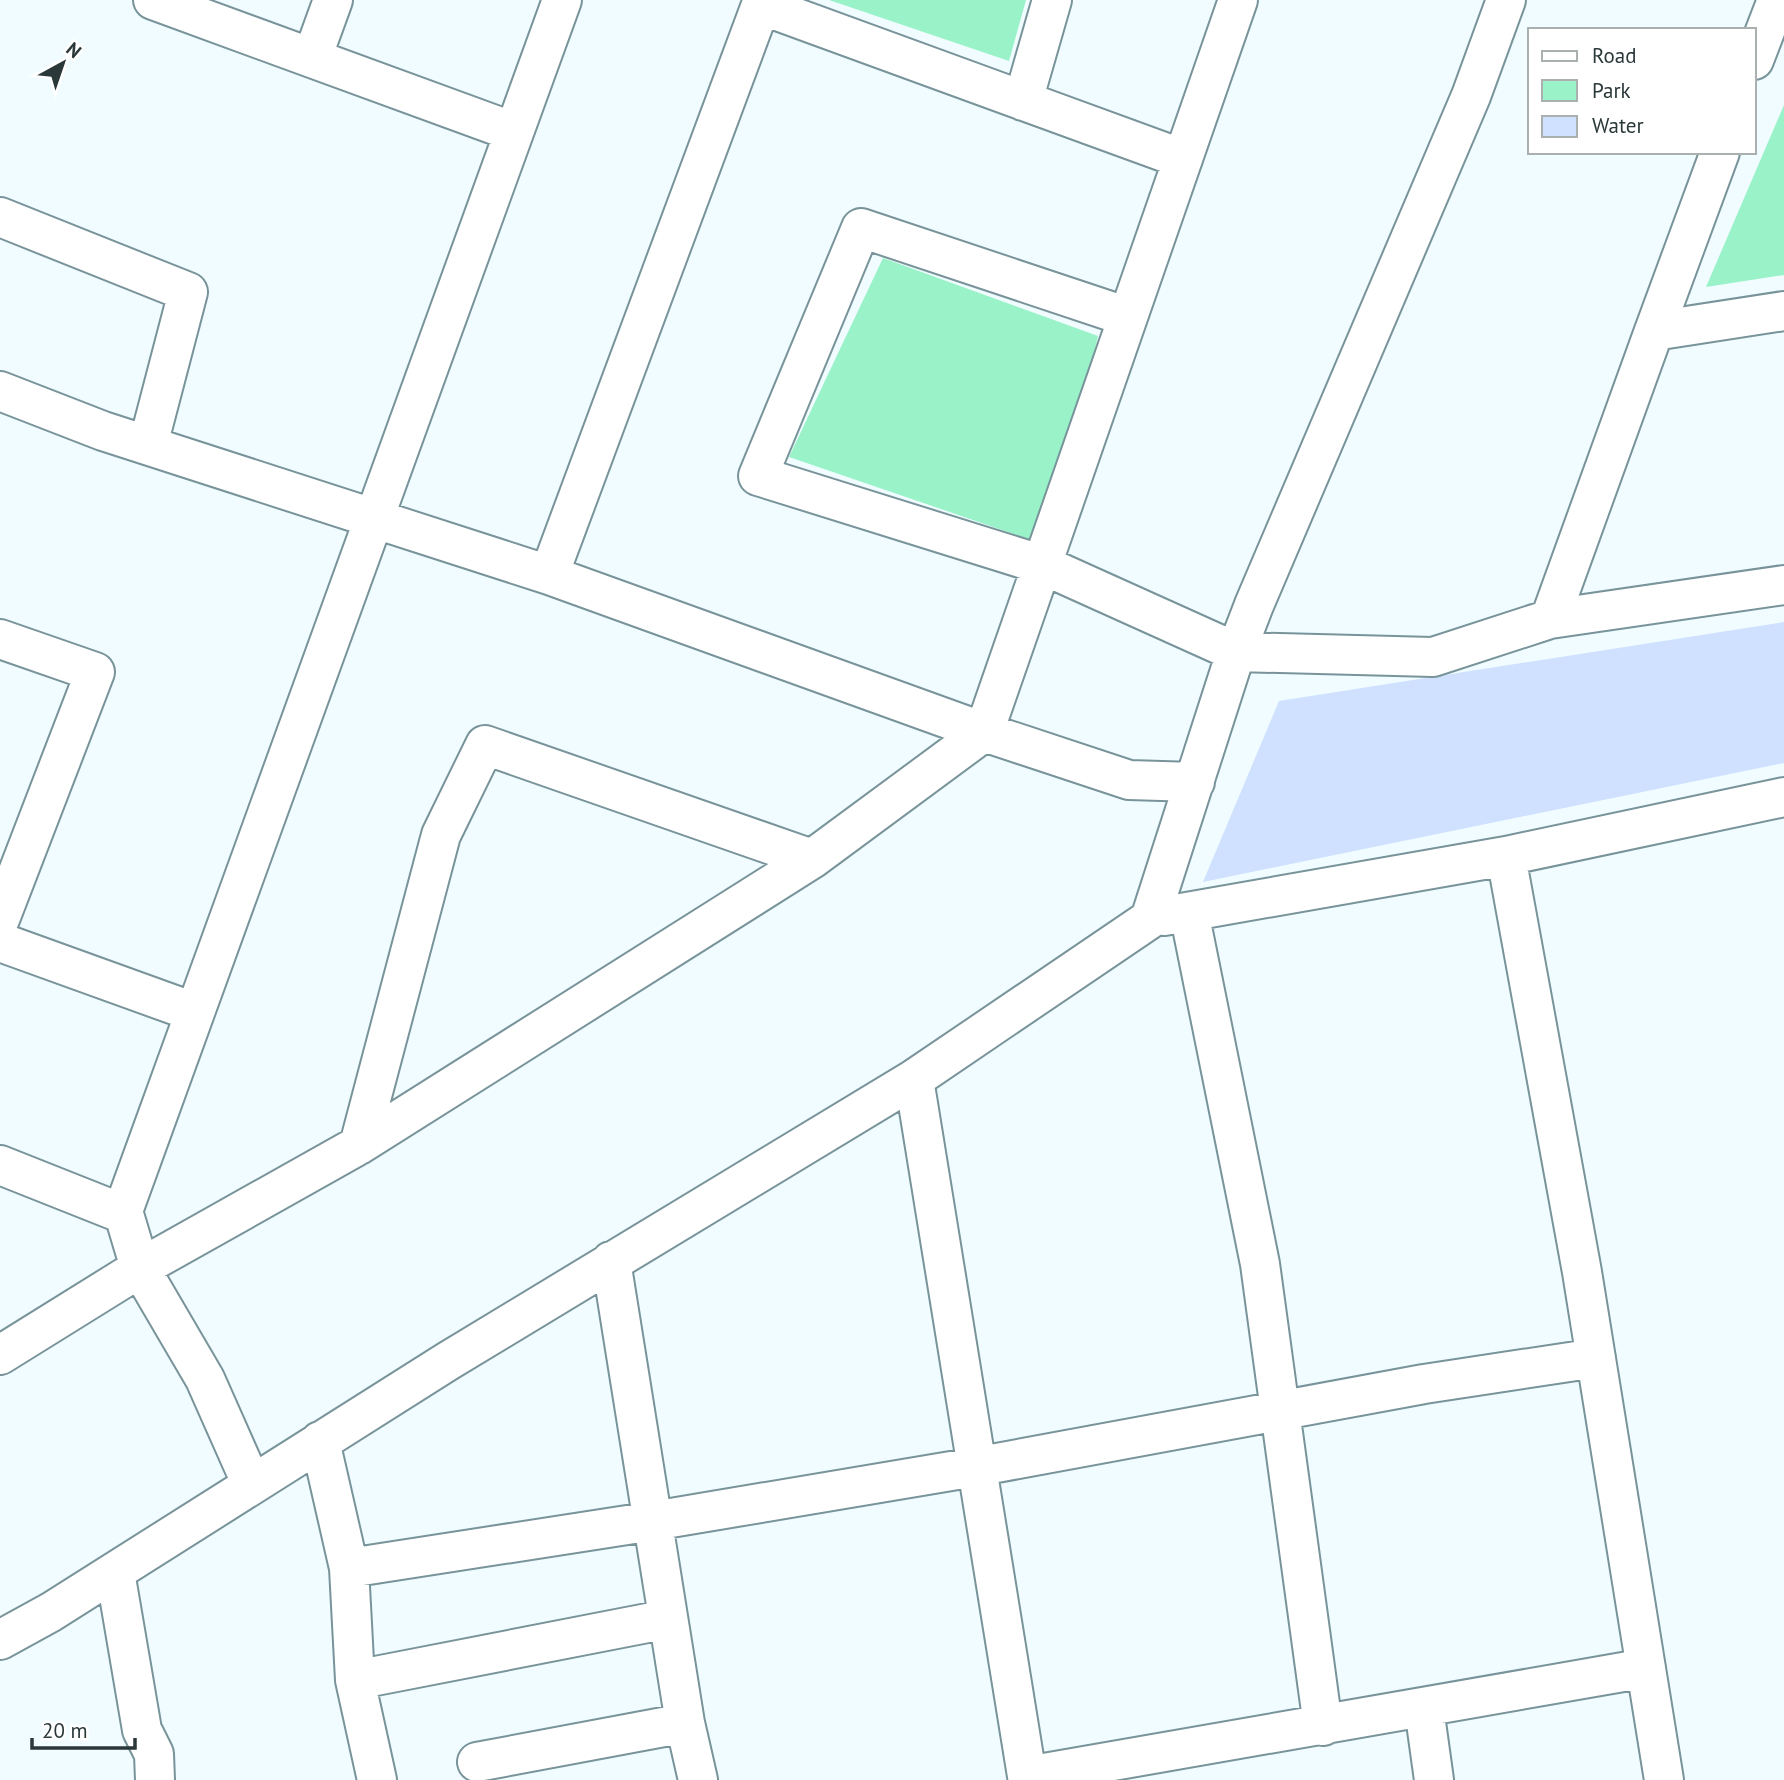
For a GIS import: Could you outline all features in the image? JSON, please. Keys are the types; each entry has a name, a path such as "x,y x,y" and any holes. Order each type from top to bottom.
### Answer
{"street":[{"path":"153,0 514,132"},
{"path":"312,58 333,0"},
{"path":"252,1485 205,1379 140,1268 123,1210 562,0"},
{"path":"1023,101 1052,0"},
{"path":"0,1355 140,1268 359,1145 813,859 984,732 1238,0"},
{"path":"1150,919 1236,652 1471,96 1506,0"},
{"path":"1756,55 1777,0"},
{"path":"549,575 762,3 1183,159"},
{"path":"1550,619 1719,154"},
{"path":"0,218 188,292 149,445"},
{"path":"1128,317 861,228 758,476 1043,565 1236,652 1433,657 1550,619 1784,585"},
{"path":"1654,331 1784,311"},
{"path":"0,391 149,445 549,575 984,732 1129,780 1195,782"},
{"path":"0,639 95,672 0,919"},
{"path":"359,1145 441,835 485,745 813,859"},
{"path":"0,1640 115,1572 611,1261 914,1079 1150,919 1506,856 1784,797"},
{"path":"1506,856 1596,1358 1664,1780"},
{"path":"1189,912 1260,1264 1322,1726"},
{"path":"0,942 194,1012"},
{"path":"914,1079 976,1465 1016,1778 1646,1668"},
{"path":"0,1165 121,1213 123,1210"},
{"path":"611,1261 685,1723 698,1780"},
{"path":"349,1568 653,1521 1281,1409 1596,1358"},
{"path":"320,1441 349,1568 355,1681 377,1780"},
{"path":"115,1572 142,1730 154,1754 155,1780"},
{"path":"355,1681 668,1619"},
{"path":"1424,1708 1434,1780"},
{"path":"477,1762 685,1723"}],"green space":[{"path":"829,0 1026,0 1009,61"},
{"path":"1784,105 1784,275 1706,287"},
{"path":"883,258 1098,336 1049,546 789,457"}],"water":[{"path":"1784,622 1784,763 1203,882 1279,701"}]}
